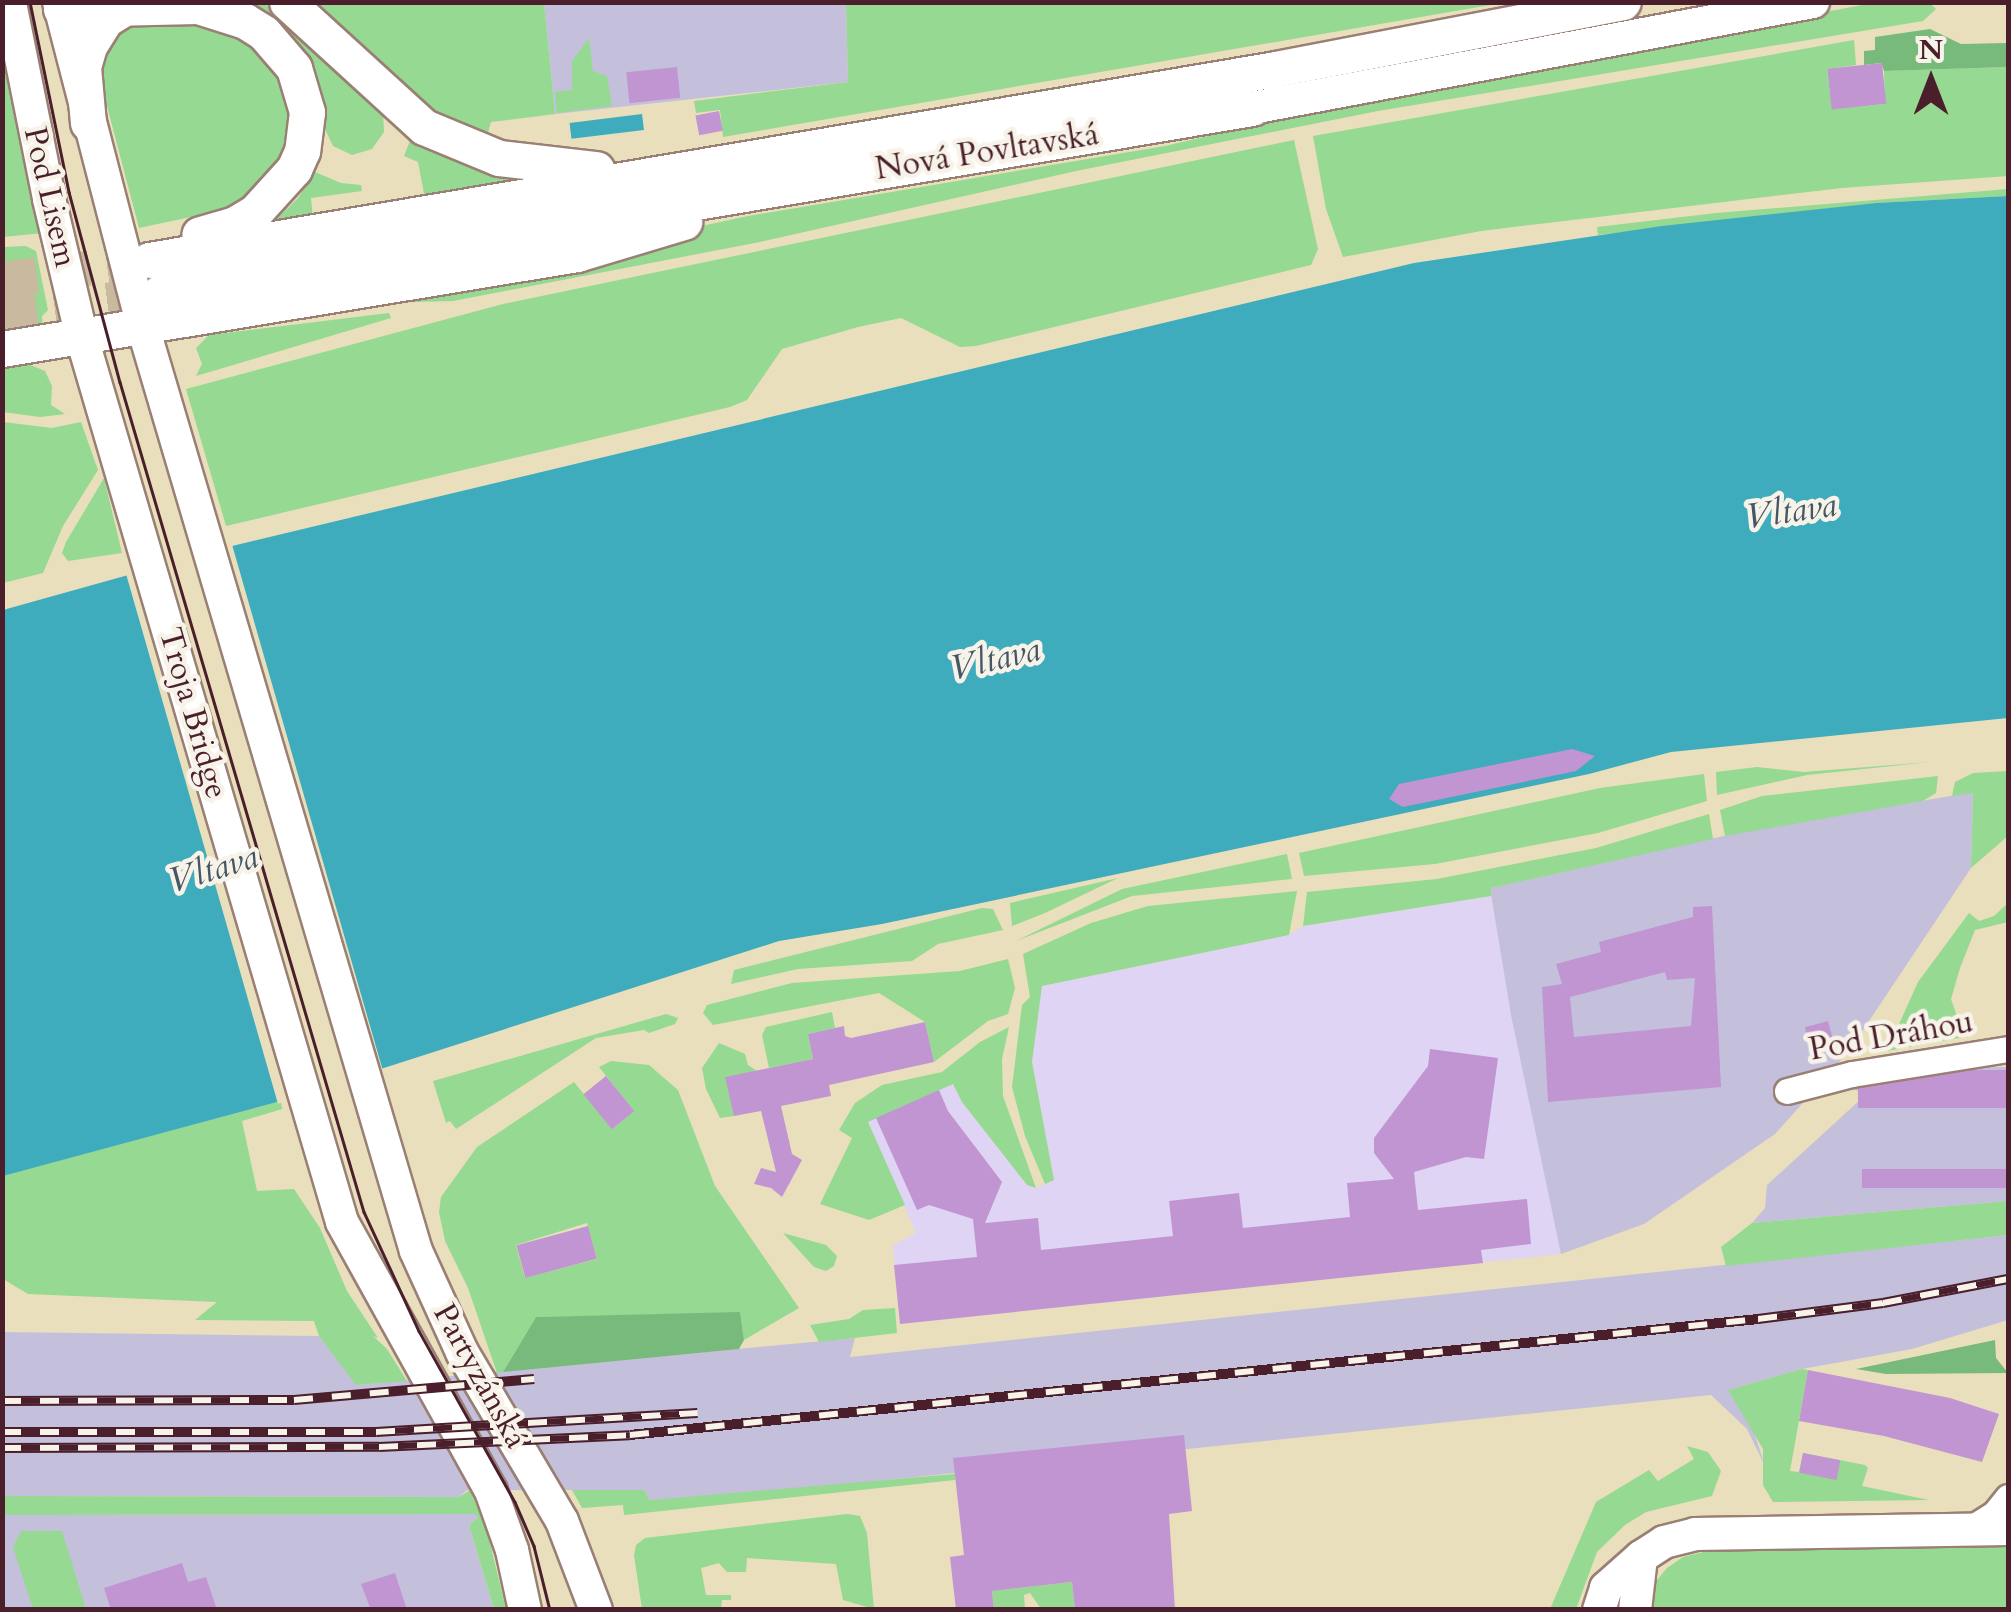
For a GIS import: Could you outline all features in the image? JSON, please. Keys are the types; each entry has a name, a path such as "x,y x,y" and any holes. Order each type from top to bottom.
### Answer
{"highway":[{"path":"288,2 400,108 424,127 472,150 547,166 690,168"},
{"name":"Nová Povltavská","path":"151,266 690,168 1276,69 1623,2"},
{"path":"60,6 198,6 245,21 280,48 294,68 307,112 302,151 286,183 255,212 151,266"},
{"path":"88,123 83,68 89,46 105,20 127,6"},
{"name":"Nová Povltavská","path":"151,266 789,186 1252,108"},
{"path":"2,349 577,254 789,186"}],"main road":[{"name":"Nová Povltavská","path":"1252,108 1813,2"},
{"path":"11,3 31,13 60,6"},
{"name":"Pod Lisem","path":"11,3 49,199 98,389"},
{"name":"Pod Lisem","path":"60,6 156,372"},
{"name":"Troja Bridge","path":"156,372 379,1136"},
{"name":"Troja Bridge","path":"98,389 321,1153"},
{"name":"Partyzánská","path":"379,1136 433,1291 462,1352 562,1522 596,1610"},
{"name":"Partyzánská","path":"321,1153 342,1222 491,1491 507,1534 525,1610"},
{"path":"1599,1610 1606,1588 1641,1557 1664,1542 1694,1534 2008,1528"},
{"path":"1968,1530 2008,1538"},
{"path":"1618,1610 1624,1583 1641,1557"},
{"path":"1636,1610 1641,1557"}],"street":[{"name":"Pod Dráhou","path":"1786,1091 1852,1074 2008,1049"},
{"path":"1968,1530 1994,1514 2008,1497"}],"shaded area":[{"path":"544,3 846,3 848,82 555,114"},
{"path":"1973,792 1971,868 1849,1051 1775,1134 1644,1224 1561,1254 1511,1015 1490,888 1737,833"},
{"path":"1491,896 1561,1254 900,1324 893,1245 916,1233 864,1113 953,1084 962,1102 1027,1185 1036,1188 1054,1180 1032,1062 1042,986 1289,935 1303,926"},
{"path":"2008,1067 2008,1201 1752,1223 1765,1208 1767,1185 1861,1099 1860,1092 1850,1088"},
{"path":"2008,1235 2008,1320 1912,1349 1802,1369 1729,1390 1752,1426 1765,1466 1747,1429 1711,1395 723,1497 650,1500 644,1490 467,1490 459,1497 3,1496 3,1332 319,1336 357,1385 855,1338 850,1357"},
{"path":"476,1514 478,1518 469,1525 494,1609 3,1609 2,1515"}],"green space":[{"path":"242,3 263,3 287,19 383,111 384,132 372,149 352,155 333,146 324,127 315,72 305,54 273,19"},
{"path":"311,3 544,3 555,114 491,122 486,140 434,114"},
{"path":"846,3 1502,3 723,137 720,110 696,113 694,101 848,82"},
{"path":"1872,3 1930,3 1936,9 1923,21 1378,111 1076,171 760,242 453,301 341,304 748,216 1165,146 1293,116"},
{"path":"124,21 215,22 270,51 297,120 273,176 233,208 139,228 101,83 103,62 117,36 111,30"},
{"path":"1930,29 1961,44 2008,43 2008,67 1884,71 1881,63 1864,65 1864,51 1875,50 1875,37"},
{"path":"589,38 593,71 607,76 612,106 557,113 555,92 572,90 572,61"},
{"path":"3,39 43,233 3,237"},
{"path":"1854,40 1856,65 1827,69 1832,109 1885,104 1884,71 2008,67 2008,176 1842,188 1481,231 1343,257 1326,209 1313,136"},
{"path":"411,138 493,172 523,179 425,199 418,162 404,156"},
{"path":"1294,140 1318,249 1311,265 976,346 960,347 901,318 858,327 782,349 747,400 730,407 226,526 186,389 503,304"},
{"path":"315,172 341,183 361,185 362,191 311,198 313,219 274,222 298,198"},
{"path":"2008,189 2008,196 1876,203 1598,235 1597,227 1716,213"},
{"path":"26,246 36,251 48,310 42,316 43,329 3,334 2,247"},
{"path":"389,313 391,318 196,376 202,364 196,348 209,335"},
{"path":"18,360 45,371 52,386 51,405 65,414 40,417 3,412 3,362"},
{"path":"3,422 52,428 81,422 98,470 63,526 43,573 3,583"},
{"path":"104,478 122,553 68,561 62,553 66,542"},
{"path":"1930,762 1807,775 1717,795 1716,772 1757,767 1804,772"},
{"path":"2008,771 2008,836 1971,868 1973,793 1952,796 1955,782 1973,773"},
{"path":"1704,774 1707,801 1598,833 1435,864 1304,876 1299,853 1600,788"},
{"path":"1938,776 1936,793 1923,801 1725,836 1720,810 1762,796"},
{"path":"1709,814 1713,839 1491,888 1491,896 1303,926 1307,892 1437,879 1596,848"},
{"path":"1287,854 1292,879 1132,896 1016,941 1122,889"},
{"path":"1118,878 1045,913 1012,926 1010,903"},
{"path":"1297,891 1289,935 1042,986 1032,1062 1054,1180 1045,1184 1025,1136 1012,1087 1022,1005 1030,997 1023,954 1091,923 1148,906"},
{"path":"2008,903 2008,922 1975,930 1960,968 1951,999 1964,1037 1887,1051 1918,982 1969,913 1979,921 1994,916"},
{"path":"982,908 993,909 1003,930 938,944 912,961 798,969 731,984 734,970"},
{"path":"1008,959 1015,988 1008,1014 988,1021 934,1062 925,1022 879,993 713,1025 703,1013 707,1005 792,983 960,971"},
{"path":"832,1012 835,1028 808,1034 813,1059 769,1068 762,1035 766,1027"},
{"path":"666,1014 678,1018 675,1024 649,1033 644,1030 596,1038 456,1129 450,1121 446,1123 433,1081"},
{"path":"1009,1027 1002,1059 1003,1096 1036,1188 1027,1185 962,1102 953,1084 868,1122 905,1205 869,1220 820,1204 852,1138 839,1130 855,1103 882,1085 942,1072 980,1042"},
{"path":"719,1043 745,1054 748,1065 757,1071 726,1077 734,1116 720,1118 706,1089 702,1068"},
{"path":"611,1061 649,1065 678,1090 715,1186 799,1308 744,1340 740,1313 536,1317 503,1372 497,1373 468,1288 445,1241 439,1212 441,1197 477,1147 574,1082 612,1129 634,1111 599,1067","holes":["587,1223 597,1259 525,1278 516,1245"]},
{"path":"281,1101 282,1109 242,1121 257,1191 294,1189 320,1228 347,1291 378,1338 373,1336 387,1349 407,1381 356,1385 319,1336 314,1321 195,1320 217,1302 28,1294 3,1279 2,1176"},
{"path":"2008,1201 2008,1235 1726,1266 1721,1247 1752,1223"},
{"path":"783,1233 826,1245 837,1256 834,1266 826,1271 814,1267"},
{"path":"895,1308 897,1333 819,1342 810,1325 849,1319 863,1310"},
{"path":"740,1312 744,1340 739,1349 503,1372 536,1317"},
{"path":"1995,1340 1996,1358 2008,1373 1886,1374 1856,1369"},
{"path":"1808,1370 1790,1471 1799,1472 1803,1453 1865,1465 1868,1468 1862,1486 1929,1500 1773,1502 1763,1485 1763,1449 1728,1390"},
{"path":"1687,1446 1708,1452 1721,1471 1712,1496 1646,1512 1625,1525 1597,1552 1576,1609 1550,1609 1596,1502 1649,1470 1658,1481 1694,1459"},
{"path":"955,1474 955,1480 624,1515 623,1505 582,1508 572,1490 644,1490 650,1500"},
{"path":"470,1490 486,1527 506,1609 494,1609 469,1525 478,1518 475,1514 3,1515 3,1496 459,1497"},
{"path":"847,1514 860,1516 867,1533 874,1609 843,1600 836,1564 747,1558 746,1572 727,1572 719,1563 701,1568 706,1595 731,1595 731,1600 722,1600 721,1609 642,1609 634,1555 636,1545 645,1538"},
{"path":"21,1531 62,1531 86,1609 33,1609 13,1547"},
{"path":"2008,1545 2008,1609 1647,1610 1653,1585 1667,1568 1683,1557 1712,1550"},
{"path":"1072,1582 1075,1609 1041,1609 1030,1593 1024,1595 1025,1609 994,1609 992,1591"}],"water":[{"path":"642,114 644,130 571,139 570,123"},
{"name":"Vltava","path":"2008,196 2008,718 1671,752 1589,774 882,924 779,941 281,1101 3,1176 3,610 232,546 1414,263 1662,226 1876,203"}],"pier":[{"path":"231,541 384,1074 278,1104 125,571"}],"building":[{"path":"1882,63 1886,104 1832,110 1827,69"},
{"path":"677,67 680,98 630,103 626,72"},
{"path":"719,111 723,131 699,135 695,116"},
{"path":"1572,749 1595,756 1576,771 1403,807 1389,799 1399,784"},
{"path":"1712,906 1721,1087 1548,1102 1542,987 1562,984 1556,964 1601,952 1599,942 1693,917 1693,907","holes":["1665,972 1667,980 1695,978 1691,1026 1574,1037 1570,997"]},
{"path":"1828,1021 1835,1048 1812,1054 1805,1027"},
{"path":"925,1022 934,1062 829,1085 831,1096 781,1106 792,1154 802,1160 782,1197 771,1188 754,1184 761,1168 776,1172 761,1111 734,1116 725,1077 813,1059 808,1034 844,1026 845,1036 851,1038"},
{"path":"1430,1049 1498,1058 1484,1159 1466,1157 1414,1172 1418,1210 1527,1199 1531,1244 1481,1250 1483,1263 900,1324 894,1265 977,1257 973,1219 929,1205 917,1210 876,1118 939,1090 948,1111 1002,1182 985,1223 1038,1218 1041,1250 1173,1236 1169,1201 1239,1193 1243,1228 1350,1217 1347,1183 1394,1179 1374,1153 1374,1138 1428,1066"},
{"path":"1858,1070 2008,1070 2008,1108 1858,1108"},
{"path":"606,1076 634,1111 612,1129 583,1094"},
{"path":"1862,1169 2008,1169 2008,1188 1862,1188"},
{"path":"588,1226 597,1259 525,1278 517,1245"},
{"path":"1808,1370 1950,1398 1999,1414 1982,1462 1884,1436 1799,1421"},
{"path":"1184,1435 1192,1511 1169,1514 1175,1610 1075,1610 1072,1582 992,1591 994,1610 956,1610 950,1557 964,1555 953,1458"},
{"path":"1803,1453 1840,1460 1836,1480 1799,1473"},
{"path":"182,1563 188,1582 206,1577 217,1610 111,1610 104,1588"},
{"path":"395,1573 407,1610 371,1610 361,1584"}],"tunnel":[{"path":"2,279 149,260"},
{"path":"2,314 159,293"}],"tram line":[{"path":"30,2 69,192 120,382 364,1212 419,1331 515,1502 534,1546 550,1610"}],"railway":[{"path":"2,1448 379,1447 630,1435 1758,1319 1883,1303 2008,1279"},
{"path":"2,1401 294,1400 534,1379"},
{"path":"2,1432 376,1432 697,1413"}]}
